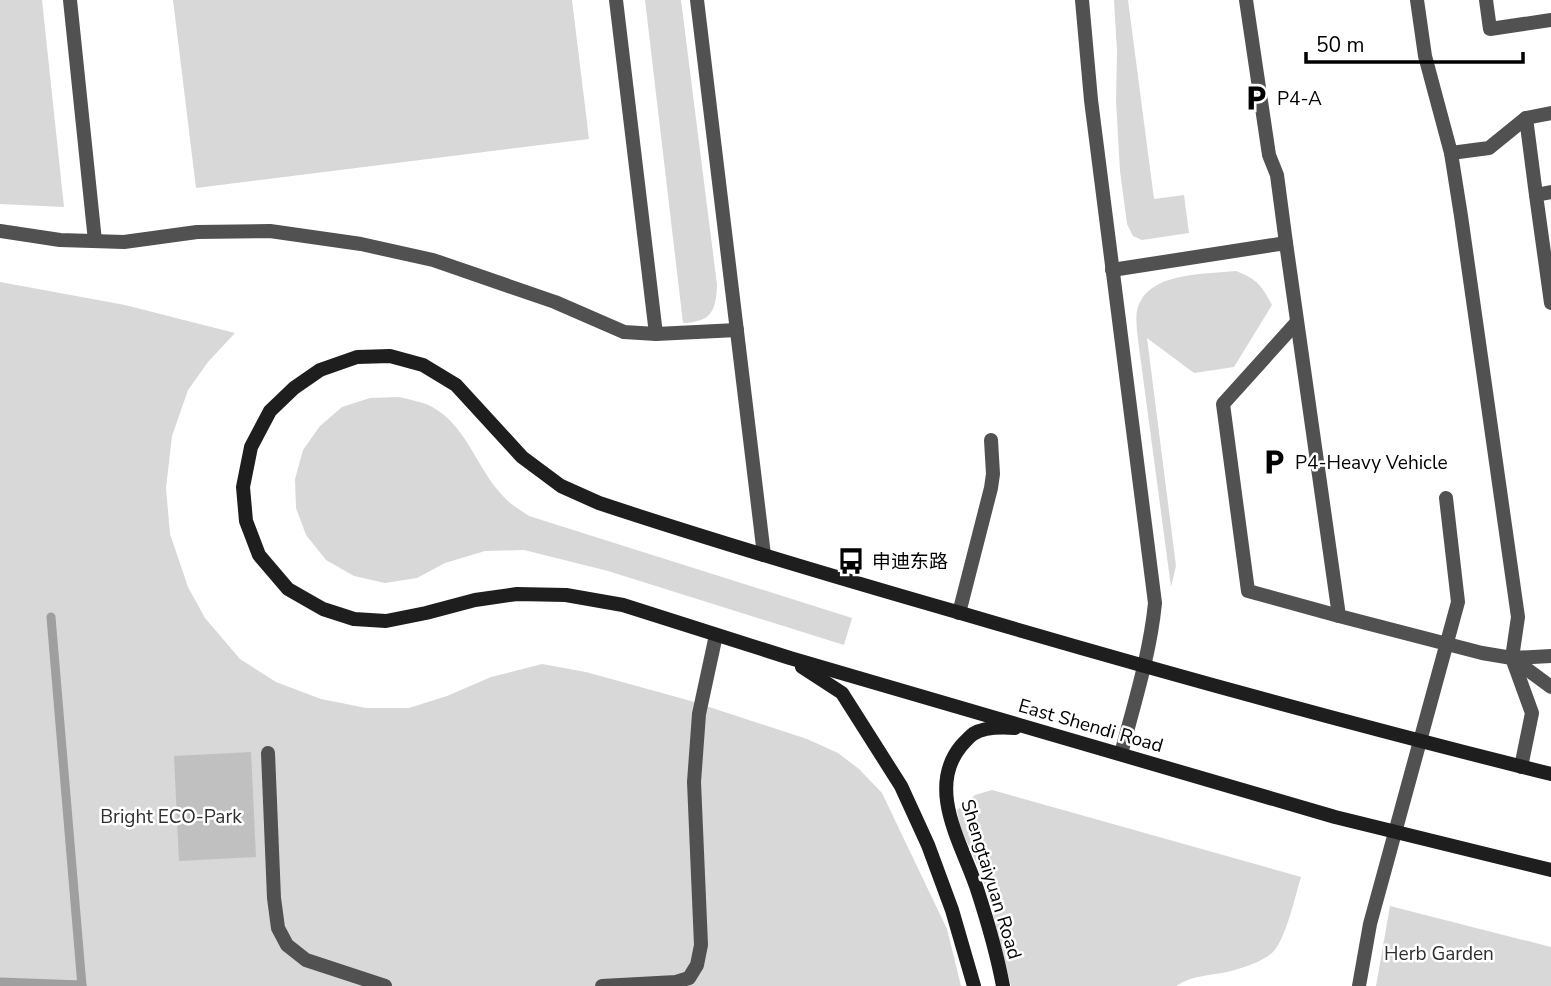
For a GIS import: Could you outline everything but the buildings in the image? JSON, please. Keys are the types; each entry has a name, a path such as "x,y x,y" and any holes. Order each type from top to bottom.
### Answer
{"street":[{"path":"70,0 95,241"},
{"path":"616,0 656,334"},
{"path":"697,0 764,555 1144,666 1360,726 1551,774"},
{"path":"1082,0 1091,100 1155,603 1151,635 1121,754"},
{"path":"1246,0 1269,155 1277,175 1339,616"},
{"path":"1417,0 1425,56 1451,153 1518,617 1512,658 1532,713 1521,766"},
{"path":"1486,0 1490,29 1551,20"},
{"path":"1451,153 1489,148 1525,118 1551,113"},
{"path":"1525,118 1551,303"},
{"path":"1536,195 1551,192"},
{"path":"0,231 60,240 124,242 197,232 270,231 361,244 446,264 555,302 624,332 656,334 737,330"},
{"path":"1112,270 1286,243"},
{"path":"1297,322 1223,404 1248,591 1482,653 1512,658 1551,656"},
{"name":"East Shendi Road","path":"764,555 599,503 561,486 522,457 457,385 424,365 390,356 357,357 320,370 294,387 270,411 251,447 243,487 246,521 259,555 288,589 323,609 354,619 386,621 475,600 517,594 566,595 623,605 790,658 1335,817 1551,870"},
{"path":"959,613 991,488 991,440"},
{"path":"1359,986 1370,924 1458,602 1446,498"},
{"path":"601,986 676,982 689,978 697,965 701,945 694,782 696,745 699,714 716,635"},
{"path":"790,658 842,693 901,786 928,845 947,897 974,986"},
{"path":"1512,658 1551,687"},
{"name":"Shengtaiyuan Road","path":"1003,986 978,890 948,809 948,768 972,734 988,729 1006,728 1040,731"},
{"path":"268,753 274,898 278,928 287,945 306,960 384,986"}],"green space":[{"path":"0,0 42,0 64,207 0,204"},
{"path":"173,0 572,0 589,139 196,188"},
{"path":"645,0 681,0 717,285 715,302 710,313 692,322 683,323"},
{"path":"1114,0 1128,0 1154,199 1184,195 1189,233 1142,240 1133,236 1127,224 1120,171"},
{"path":"1236,271 1258,284 1272,305 1234,367 1194,373 1147,338 1176,566 1171,587 1138,340 1137,311 1147,292 1169,280 1197,274"},
{"name":"Bright ECO-Park","path":"0,282 125,305 235,333 208,362 188,390 172,436 166,488 170,534 188,587 205,618 240,659 276,682 321,699 366,708 409,708 447,696 491,677 542,664 586,672 691,701 807,739 838,753 859,769 882,793 947,929 961,986 0,986"},
{"path":"399,397 426,404 451,421 493,484 509,502 529,516 852,618 844,645 608,571 524,550 485,551 445,563 417,578 385,583 354,576 326,560 306,535 296,508 295,479 303,450 320,426 342,407 370,398"},
{"path":"992,790 1301,877 1282,938 1272,953 1257,962 1232,971 1194,978 1176,986 1011,986 981,873 960,827 957,810 975,795"},
{"name":"Herb Garden","path":"1390,906 1551,947 1551,986 1376,986"}],"waterway":[{"path":"51,617 82,986"},
{"path":"0,982 82,985"}],"place":[{"name":"P4-A","path":"1256,98"},
{"name":"P4-Heavy Vehicle","path":"1274,462"},
{"name":"申迪东路","path":"851,561"}]}
